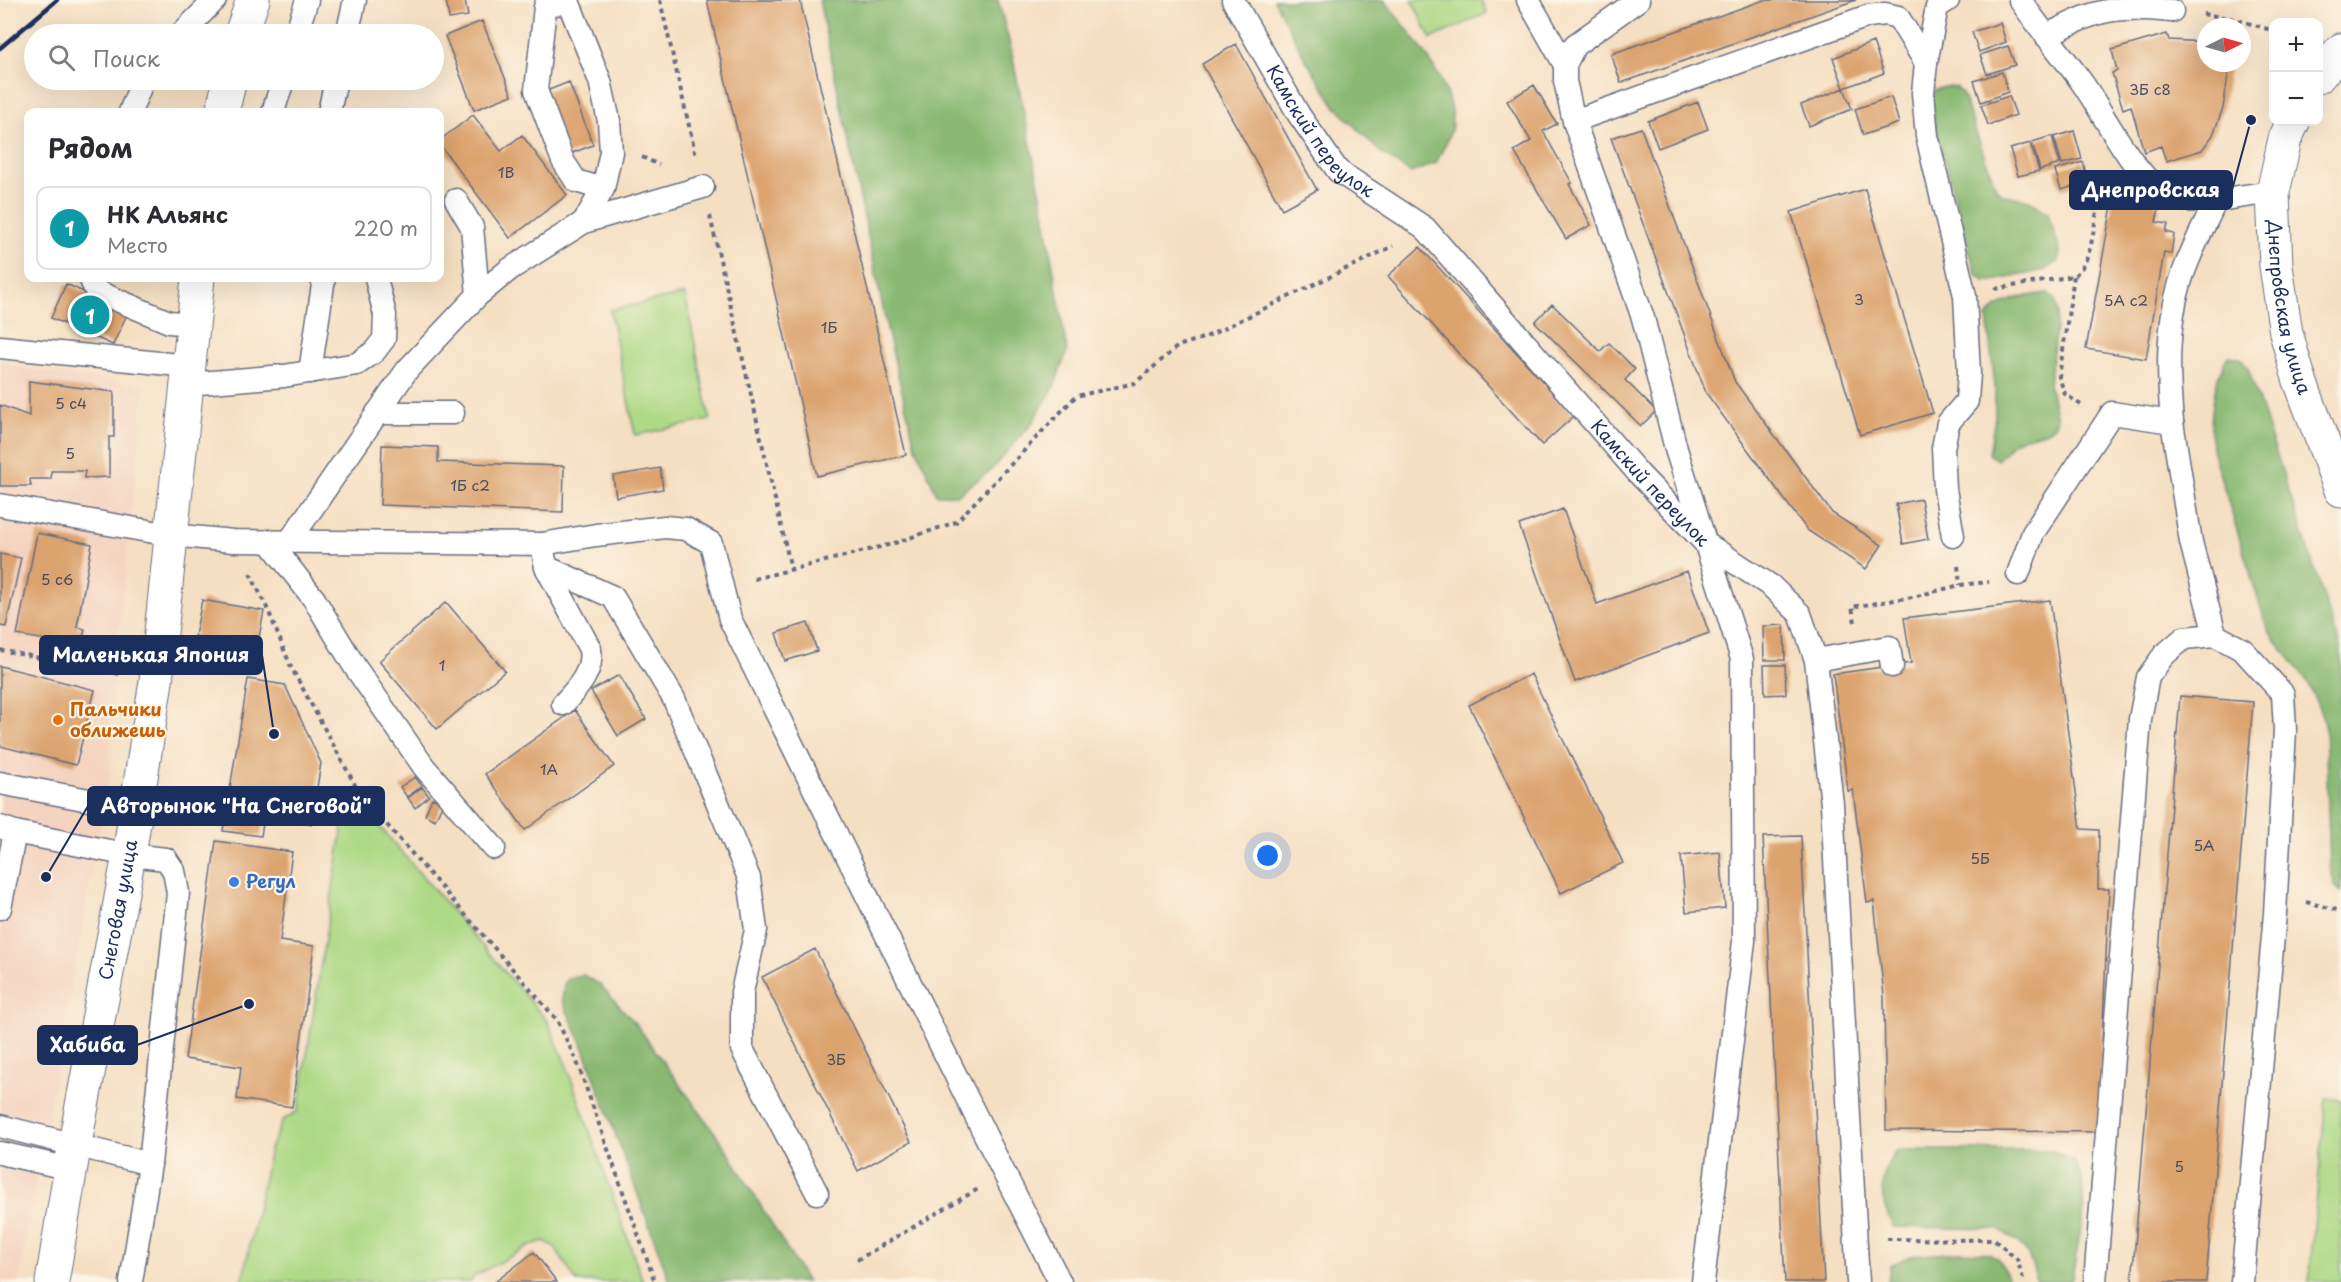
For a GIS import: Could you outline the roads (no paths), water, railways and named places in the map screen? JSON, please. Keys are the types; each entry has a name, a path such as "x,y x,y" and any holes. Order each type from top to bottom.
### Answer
{"main road":[{"path":"244,24 252,0"},
{"path":"2323,72 2341,50"},
{"path":"223,108 228,90"},
{"name":"Днепровская улица","path":"2291,126 2285,139 2273,192 2276,266 2286,333 2341,490"},
{"name":"Снеговая улица","path":"52,1282 129,855 156,681 198,282"}],"lane":[{"path":"191,24 215,0"},
{"path":"299,24 307,0"},
{"path":"349,24 354,0"},
{"name":"Камский переулок","path":"1233,0 1299,115 1338,171 1425,228 1639,474 1705,543"},
{"path":"1528,0 1565,65"},
{"path":"1565,65 1575,45 1638,0"},
{"path":"1948,0 1937,7 1926,63 1923,93 1927,136 1965,296 1970,373 1966,400 1947,423 1943,448 1945,489 1953,536"},
{"path":"2020,0 2088,91 2151,185 2170,196 2192,200 2273,192"},
{"path":"585,222 603,189 611,152 609,121 600,81 568,1 545,3 536,90 563,161 576,181 603,189"},
{"path":"2046,36 2082,17 2099,12 2132,8 2172,11"},
{"path":"1574,121 1868,16 1885,14 1898,17 1926,63"},
{"name":"Камский переулок","path":"1565,65 1567,96 1574,121 1643,318 1676,449 1705,543"},
{"path":"131,108 139,90"},
{"path":"274,108 280,90"},
{"path":"330,108 334,90"},
{"path":"279,541 407,370 478,295 510,269 585,222 703,187"},
{"path":"2215,635 2191,542 2168,384 2169,335 2180,282 2217,198"},
{"path":"456,200 472,227 478,295"},
{"path":"92,282 96,291 169,322 193,324"},
{"path":"310,372 323,282"},
{"path":"0,346 188,375 284,376 310,372 357,364 374,351 384,339 386,315 377,282"},
{"path":"377,413 453,414"},
{"path":"2018,574 2033,533 2112,413 2172,422"},
{"path":"0,505 171,536 233,541 542,544 665,527 686,528 711,543 730,619 1060,1282"},
{"path":"279,541 355,667 424,767 494,848"},
{"path":"1705,543 1771,586 1800,614 1816,660 1832,804 1858,1282"},
{"path":"1703,1282 1744,941 1742,659 1705,543"},
{"path":"542,544 546,567 590,649 592,660 580,687 563,704"},
{"path":"546,567 613,597 674,699 749,878 756,930 742,992 742,1049 817,1193"},
{"path":"2095,1282 2144,690 2148,677 2164,655 2184,638 2215,635 2243,650 2283,694 2286,730 2275,914 2242,1282"},
{"path":"1816,660 1889,647 1892,666"},
{"path":"0,783 136,809"},
{"path":"0,908 7,830 129,855 166,859 174,872 178,893 150,1164 131,1282"},
{"path":"0,1126 73,1156"},
{"path":"0,1138 73,1156"},
{"path":"0,1153 73,1156 150,1164"}],"railway":[{"path":"28,24 57,0"},
{"path":"0,48 24,28"}],"place":[{"name":"Днепровская","path":"2251,120"},
{"name":"НК Альянс","path":"90,315"},
{"name":"Пальчики оближешь","path":"58,720"},
{"name":"Маленькая Япония","path":"274,734"},
{"name":"Авторынок \"На Снеговой\"","path":"46,877"},
{"name":"Регул","path":"234,882"},
{"name":"Хабиба","path":"249,1004"}]}
